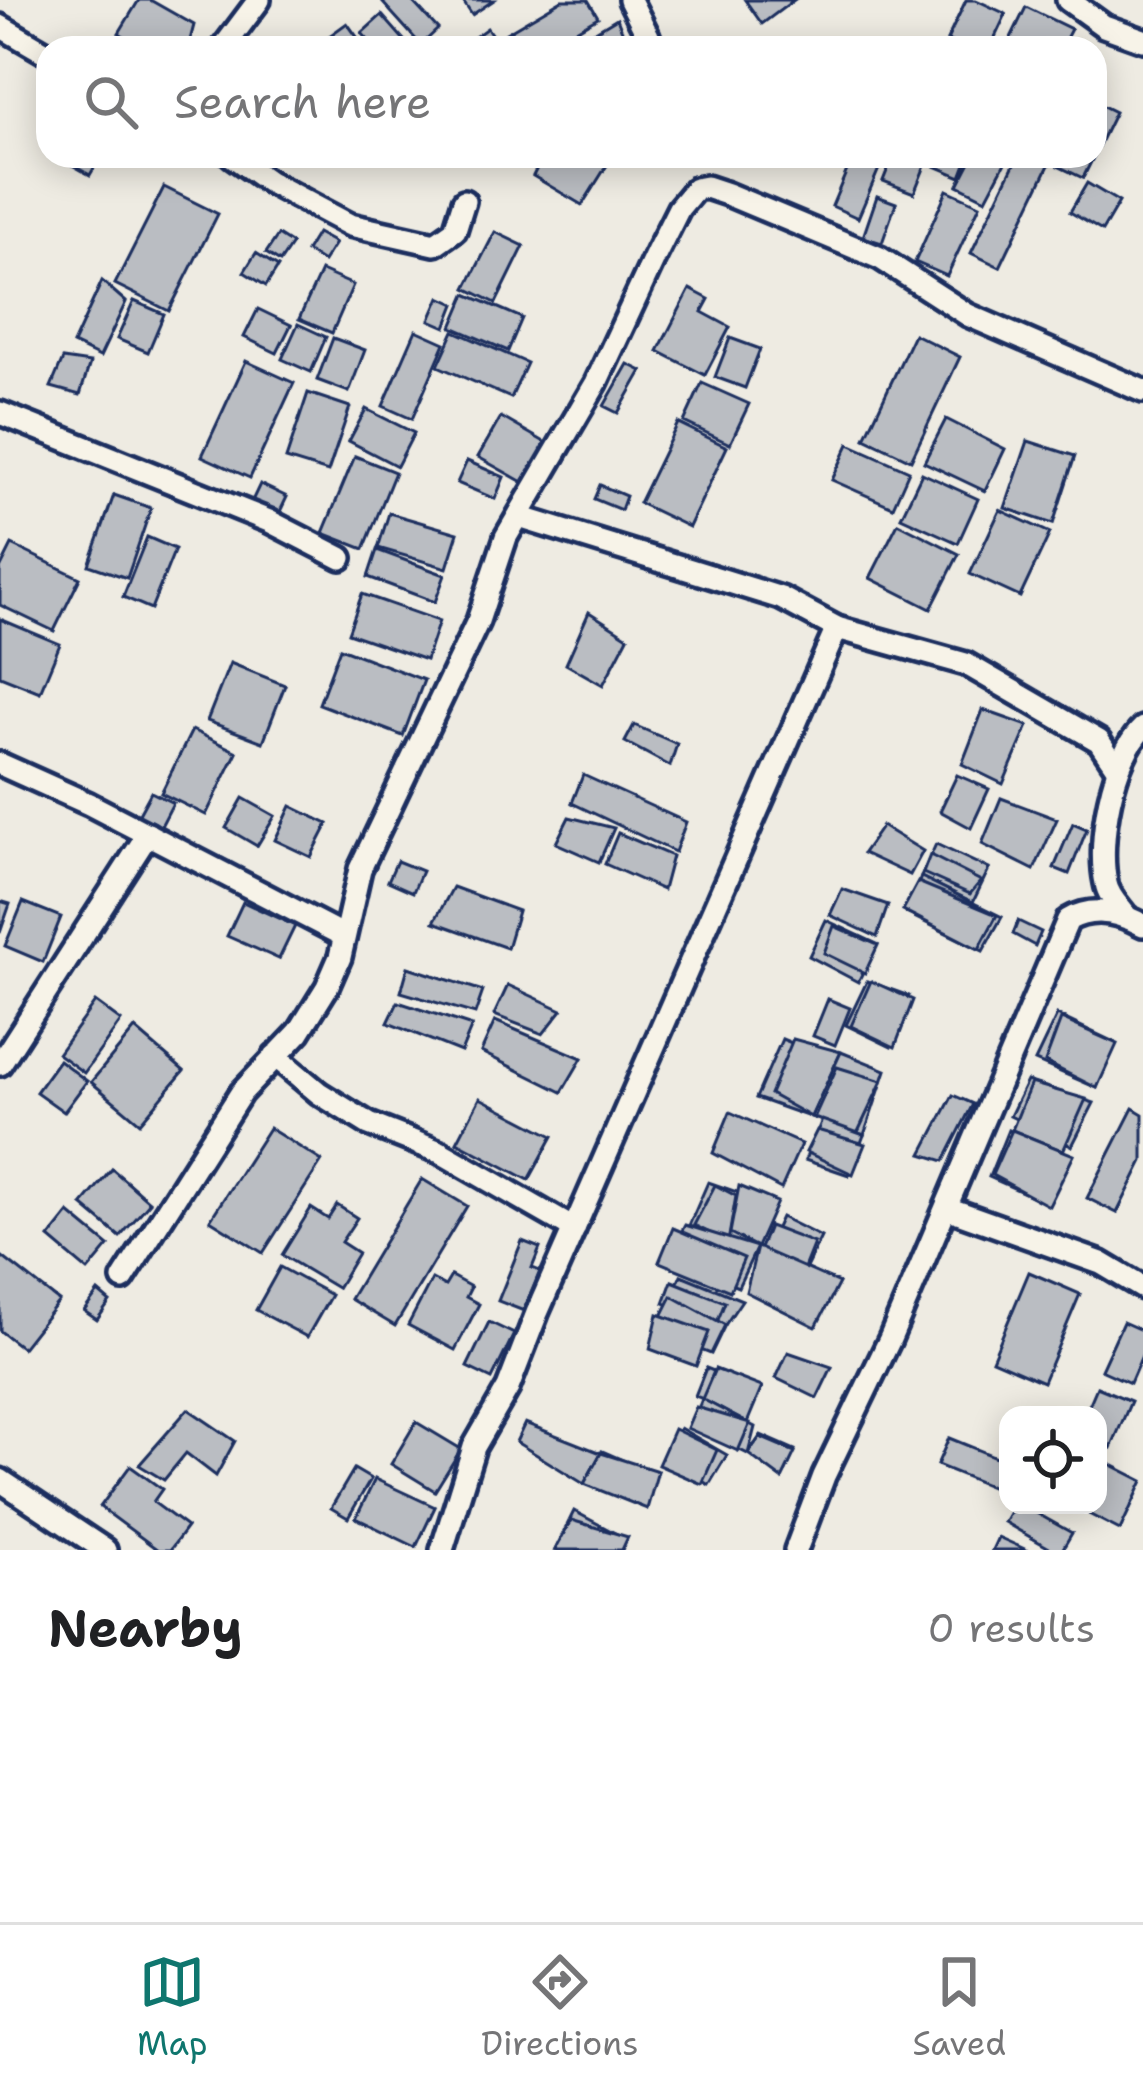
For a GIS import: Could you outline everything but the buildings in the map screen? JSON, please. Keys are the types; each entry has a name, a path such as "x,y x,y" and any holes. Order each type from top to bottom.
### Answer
{"street":[{"path":"232,36 259,0"},
{"path":"630,0 648,36"},
{"path":"1068,0 1104,26 1143,40"},
{"path":"0,26 36,47"},
{"path":"249,168 350,225 435,244 455,230 464,201"},
{"path":"123,1279 241,1094 299,1032 327,987 360,869 478,621 506,537 596,383 679,208 695,189 727,194 880,258 968,315 1143,391"},
{"path":"0,412 269,521 341,558"},
{"path":"519,517 781,598 837,628 966,664 1099,742 1117,768"},
{"path":"442,1550 474,1447 508,1388 837,628"},
{"path":"1099,742 1140,730"},
{"path":"1091,910 1106,884 1107,820 1117,768 1140,730"},
{"path":"0,764 344,935"},
{"path":"0,1064 148,834"},
{"path":"1106,884 1135,921"},
{"path":"796,1550 1064,927 1070,916 1091,910 1135,921"},
{"path":"274,1056 319,1093 369,1124 440,1152 574,1229"},
{"path":"946,1208 1101,1263 1143,1288"},
{"path":"0,1480 105,1550"}]}
